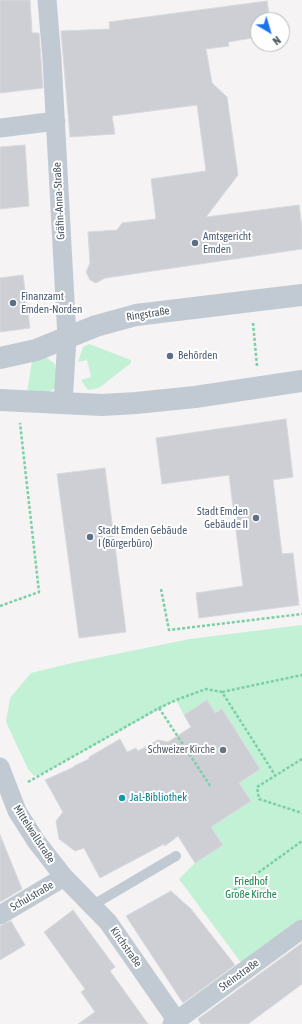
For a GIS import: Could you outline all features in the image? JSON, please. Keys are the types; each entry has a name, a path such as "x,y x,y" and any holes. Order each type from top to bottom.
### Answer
{"street":[{"name":"Gräfin-Anna-Straße","path":"46,0 56,121 67,338 62,403"},
{"path":"0,128 56,121"},
{"name":"Ringstraße","path":"0,358 26,353 96,326 136,315 250,300 302,295"},
{"path":"10,400 102,405 136,403 260,388 302,381"},
{"name":"Mittelwallstraße","path":"0,767 7,800 64,877"},
{"name":"Kirchstraße","path":"64,877 93,905 120,938 176,1023"},
{"name":"Schulstraße","path":"0,915 64,877"},
{"name":"Steinstraße","path":"176,1023 302,929"}],"lane":[{"path":"93,905 176,856"}],"path":[{"path":"250,300 260,388"},
{"path":"0,606 39,592 18,413 10,400"},
{"path":"161,589 169,630 302,614"},
{"path":"7,800 159,708 176,700 206,689 222,692 302,675"},
{"path":"222,692 275,775"},
{"path":"159,708 211,787"},
{"path":"302,759 257,787 259,799 302,813"},
{"path":"226,896 302,840"}],"green space":[{"path":"89,344 131,360 131,363 99,388 88,390 81,380 91,377 87,360 78,362 83,347"},
{"path":"46,357 55,364 57,376 55,388 46,394 27,393 32,361"},
{"name":"Friedhof Große Kirche","path":"302,625 302,919 242,964 179,879 195,863 223,845 211,827 251,801 239,783 260,769 222,709 215,713 207,701 184,715 176,700 42,774 34,776 28,769 6,722 10,698 31,673 72,663 190,639"}],"building":[{"path":"0,0 30,0 32,33 39,33 43,88 0,93"},
{"path":"267,1 269,12 250,12 250,38 228,42 229,46 206,49 212,83 227,97 238,175 206,217 299,205 302,228 302,249 105,278 96,283 90,280 86,272 90,263 88,232 117,230 122,223 156,219 151,179 206,171 197,105 112,116 115,134 70,137 61,31 110,29 109,22"},
{"path":"25,145 29,206 0,209 0,147"},
{"name":"Finanzamt Emden-Norden","path":"23,275 30,328 0,332 0,278"},
{"name":"Stadt Emden Gebäude II","path":"286,419 293,477 273,480 282,554 293,553 299,605 199,618 196,593 243,586 229,475 162,484 156,438"},
{"name":"Stadt Emden Gebäude I (Bürgerbüro)","path":"105,468 126,632 79,638 57,474"},
{"path":"207,700 215,713 222,709 260,769 239,783 251,801 211,827 223,845 195,863 178,836 165,846 164,844 100,878 84,848 75,851 59,839 56,821 63,812 45,780 89,759 89,757 120,739 127,752 136,748 138,751 158,740 168,742 191,727 184,715"},
{"path":"0,835 22,889 0,902"},
{"path":"171,891 191,909 235,965 183,1003 126,916"},
{"path":"73,910 115,967 110,971 148,1024 78,1024 95,1012 81,992 85,989 44,932"},
{"path":"11,921 25,945 0,960 0,926"},
{"path":"302,943 302,984 248,1024 201,1024 198,1019"}],"place":[{"name":"Amtsgericht Emden","path":"195,243"},
{"name":"Finanzamt Emden-Norden","path":"13,303"},
{"name":"Behörden","path":"170,356"},
{"name":"Stadt Emden Gebäude II","path":"256,518"},
{"name":"Stadt Emden Gebäude I (Bürgerbüro)","path":"90,537"},
{"name":"Schweizer Kirche","path":"223,750"},
{"name":"JaL-Bibliothek","path":"122,798"}]}
